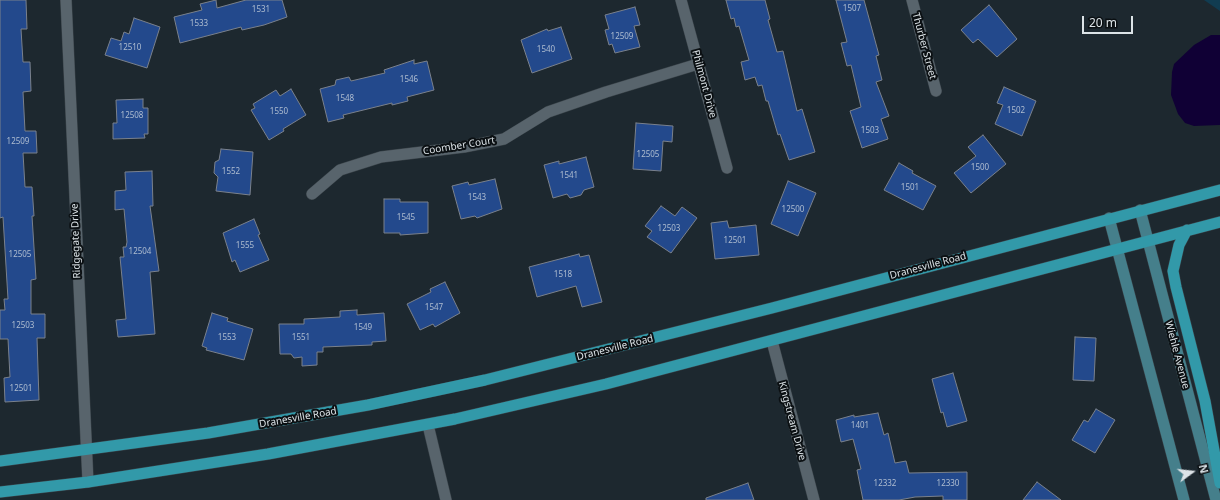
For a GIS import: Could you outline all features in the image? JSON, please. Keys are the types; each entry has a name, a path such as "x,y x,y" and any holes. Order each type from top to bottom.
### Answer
{"main road":[{"name":"Dranesville Road","path":"0,461 86,451 294,419 496,378 772,308 1220,190"},
{"name":"Wiehle Avenue","path":"1140,210 1216,500"},
{"path":"1109,218 1184,500"},
{"path":"0,492 88,482 268,454 428,424 570,393 1220,222"},
{"path":"1187,230 1179,245 1173,271 1205,401 1220,483"}],"street":[{"name":"Ridgegate Drive","path":"66,0 88,482"},
{"name":"Philmont Drive","path":"681,0 727,168"},
{"name":"Thurber Street","path":"912,0 936,91"},
{"name":"Coomber Court","path":"312,194 340,170 381,157 464,147 504,139 548,112 606,92 698,64"},
{"name":"Kingstream Drive","path":"772,341 814,500"},
{"path":"428,424 446,500"}],"shaded area":[{"path":"1204,0 1220,0 1220,11"},
{"path":"1211,35 1220,35 1220,125 1194,126 1185,123 1178,114 1171,95 1172,72 1174,64 1194,45"}],"building":[{"path":"0,0 26,0 27,29 21,29 23,62 30,62 31,91 23,92 25,131 36,131 37,153 23,153 25,187 32,187 34,216 32,216 36,279 31,280 31,314 45,314 45,338 37,338 39,400 5,402 4,378 10,377 8,339 0,339 0,310 5,310 4,299 8,299 3,217 0,218"},
{"path":"216,0 217,8 246,0 282,0 287,17 264,25 242,30 241,27 180,43 174,17 202,10 200,4"},
{"path":"726,0 765,0 770,19 768,20 777,52 783,51 797,111 802,109 815,152 789,160 780,134 778,135 762,85 758,86 755,77 745,80 741,62 749,60 739,26 736,27 734,18 731,19"},
{"path":"836,0 864,0 879,55 876,56 882,80 876,82 889,116 881,119 888,139 862,148 850,111 861,107 851,65 847,66 841,43 847,42"},
{"path":"989,5 1017,39 997,57 978,39 973,43 961,30"},
{"path":"635,7 640,25 634,26 640,47 615,53 612,44 609,45 605,30 609,29 605,15"},
{"path":"134,18 160,27 147,68 105,55 111,38 121,41 124,32 129,34"},
{"path":"561,27 572,59 532,73 521,40 547,29 548,31"},
{"path":"414,60 414,64 427,61 434,90 407,97 408,101 392,105 392,103 343,115 344,118 328,122 320,89 335,85 336,80 349,77 351,81 385,73 384,70"},
{"path":"1004,87 1036,101 1022,136 995,124 1003,105 997,103"},
{"path":"291,89 306,115 283,129 284,131 269,140 251,110 255,108 253,104 276,90 280,96"},
{"path":"143,99 143,108 148,108 148,134 144,134 145,138 113,139 113,123 117,123 116,100"},
{"path":"636,123 673,126 672,142 663,141 661,171 633,169"},
{"path":"983,135 1006,164 971,193 954,173 976,156 968,147"},
{"path":"221,149 253,152 250,195 216,191 218,177 214,173 215,162 219,160"},
{"path":"586,157 594,187 584,190 581,195 570,198 567,194 553,198 544,165 559,161 559,164"},
{"path":"899,163 913,171 912,173 936,186 923,210 884,190"},
{"path":"152,171 153,206 150,206 159,271 150,272 155,334 118,337 116,320 126,319 120,257 124,257 123,247 126,247 127,242 124,209 115,210 115,191 126,190 125,172"},
{"path":"495,179 502,209 477,218 475,216 461,219 452,186 468,182 469,185"},
{"path":"788,181 816,193 798,236 771,224"},
{"path":"384,199 400,199 400,202 428,202 428,233 400,235 400,233 384,233"},
{"path":"661,206 675,216 682,207 697,218 671,253 647,237 652,231 645,226"},
{"path":"254,219 260,234 258,235 269,260 240,272 235,260 232,262 223,233"},
{"path":"727,221 729,228 756,225 759,255 715,259 711,223"},
{"path":"579,254 580,257 589,255 602,302 582,307 576,286 537,297 529,267"},
{"path":"445,282 460,313 435,327 433,324 420,330 407,304 431,292 430,289"},
{"path":"357,310 357,315 384,313 386,341 372,342 372,345 323,347 323,352 317,352 317,365 302,366 302,357 294,358 291,354 280,354 279,324 304,324 304,319 340,317 340,311"},
{"path":"212,313 228,318 227,321 253,329 244,360 206,350 207,348 202,346"},
{"path":"1075,337 1096,338 1094,381 1073,380"},
{"path":"953,373 967,421 947,427 943,412 941,413 932,379"},
{"path":"1096,409 1115,420 1095,453 1072,440 1084,420 1088,422"},
{"path":"878,413 884,435 888,433 895,463 906,461 909,473 967,472 967,500 943,500 943,496 915,497 899,500 863,500 857,470 861,469 853,439 841,442 836,420 854,415 854,417"},
{"path":"1037,482 1061,500 1023,500"},
{"path":"748,483 754,500 706,500 706,498"}]}
